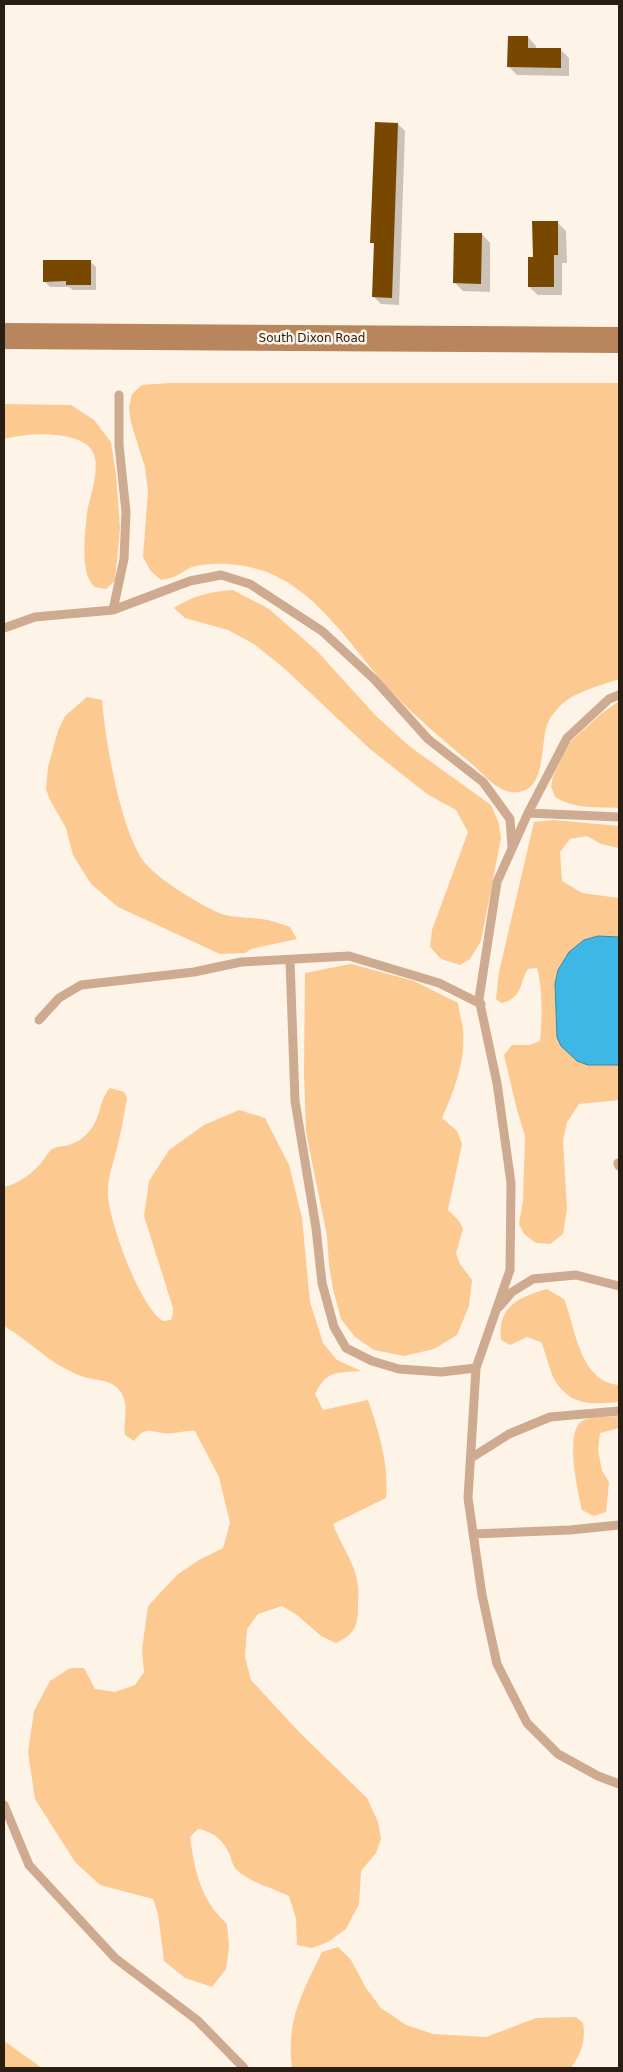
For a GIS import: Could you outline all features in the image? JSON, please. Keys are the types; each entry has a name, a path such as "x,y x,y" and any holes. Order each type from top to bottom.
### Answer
{"main road":[{"name":"South Dixon Road","path":"4,336 619,340"}],"lane":[{"path":"113,610 124,559 126,512 119,444 119,395"},
{"path":"4,628 35,617 113,610 190,581 221,575 250,584 322,630 375,680 428,739 483,782 510,819 512,850"},
{"path":"619,695 609,699 567,738 528,813 497,882 479,998 497,1083 511,1183 510,1270 476,1368 468,1498 482,1595 497,1664 527,1722 558,1754 598,1776 619,1784"},
{"path":"528,813 619,817"},
{"path":"39,1020 59,998 81,985 194,972 241,962 349,956 439,983 480,1004"},
{"path":"290,960 295,1101 316,1228 322,1283 334,1327 346,1348 372,1361 408,1370 441,1372 476,1368"},
{"path":"497,1309 512,1292 533,1279 576,1276 619,1286"},
{"path":"471,1458 509,1434 550,1417 619,1410"},
{"path":"473,1534 570,1530 619,1525"},
{"path":"4,1805 28,1866 115,1958 197,2020 244,2068"}],"shaded area":[{"path":"170,383 619,383 619,679 573,696 555,712 546,728 539,772 535,782 528,789 519,792 505,791 493,784 394,694 326,614 307,596 286,582 263,571 232,564 198,566 176,576 161,580 150,570 143,557 148,492 145,467 131,423 129,407 132,394 142,385"},
{"path":"4,404 71,405 94,420 111,442 116,475 120,528 115,581 106,589 94,587 85,567 84,544 87,513 96,472 96,463 91,449 79,440 56,435 26,435 4,439"},
{"path":"233,590 269,609 317,651 376,716 409,746 491,805 499,823 501,838 481,941 470,959 460,965 441,959 430,947 432,930 468,832 456,810 427,794 370,749 285,669 254,644 228,630 185,618 174,608 202,595"},
{"path":"87,697 102,700 106,737 120,804 134,844 148,866 188,897 210,909 234,917 276,922 290,927 297,939 251,949 245,953 220,954 118,907 91,884 73,855 66,828 46,789 48,767 58,731 65,716"},
{"path":"619,701 619,808 570,804 555,797 551,786 553,776 569,743 601,714"},
{"path":"554,820 619,826 619,848 601,844 587,836 570,839 560,852 562,881 582,893 619,898 619,1100 579,1104 567,1122 563,1141 567,1209 563,1234 550,1244 536,1243 524,1234 519,1224 523,1201 525,1136 504,1055 512,1045 529,1045 540,1041 542,1014 537,968 528,969 517,995 501,1003 496,999 499,972 534,822"},
{"path":"351,964 414,981 458,1003 463,1030 461,1064 455,1086 442,1118 457,1131 462,1144 448,1210 459,1221 463,1229 456,1253 460,1264 472,1280 469,1306 457,1335 434,1349 404,1356 374,1350 355,1337 341,1319 333,1289 327,1236 306,1132 304,1073 305,973"},
{"path":"110,1088 124,1092 127,1098 109,1183 110,1209 120,1244 136,1283 154,1313 163,1321 171,1320 173,1308 144,1216 149,1181 169,1150 204,1125 239,1110 265,1118 289,1165 302,1218 310,1302 323,1343 337,1360 361,1371 333,1374 319,1386 315,1394 323,1410 368,1400 385,1460 386,1498 333,1524 357,1578 358,1613 354,1629 336,1643 321,1636 297,1615 282,1606 258,1614 247,1629 245,1657 251,1680 299,1732 367,1798 378,1822 381,1839 376,1853 361,1871 359,1904 346,1929 328,1942 312,1948 297,1945 296,1919 289,1896 241,1874 234,1866 230,1855 221,1841 209,1832 198,1829 190,1837 200,1884 211,1905 227,1924 229,1947 226,1969 212,1987 185,1978 164,1961 158,1914 153,1899 100,1885 75,1862 35,1799 28,1752 34,1711 50,1681 70,1668 84,1668 95,1689 115,1692 135,1685 144,1672 142,1650 148,1606 177,1575 199,1560 223,1548 230,1523 219,1477 195,1431 167,1433 148,1431 140,1434 134,1441 125,1435 125,1404 119,1389 107,1382 86,1378 61,1366 4,1326 4,1187 20,1181 30,1174 53,1148 67,1146 81,1139 97,1119 106,1093"},
{"path":"547,1289 564,1299 576,1338 587,1364 595,1374 606,1381 619,1385 619,1402 582,1402 567,1395 554,1379 541,1342 527,1337 510,1345 501,1340 501,1328 506,1311 519,1300"},
{"path":"619,1416 619,1428 600,1433 598,1450 602,1471 609,1482 606,1512 594,1516 582,1510 574,1462 574,1435 578,1426 584,1420 597,1417"},
{"path":"338,1947 351,1960 366,1988 381,2008 406,2025 433,2034 486,2037 536,2018 576,2017 583,2023 584,2036 578,2057 571,2068 292,2068 291,2036 297,2008 322,1952"},
{"path":"4,2041 38,2065 41,2068 4,2068"}],"water":[{"path":"598,936 619,937 619,1065 588,1065 577,1061 561,1046 557,1037 555,984 558,970 569,952 584,940"}],"building":[{"path":"508,36 528,36 528,48 561,48 561,68 507,67"},
{"path":"375,122 398,123 392,298 372,297 374,243 370,243"},
{"path":"532,221 558,221 558,255 554,255 554,287 528,287 528,257 533,257"},
{"path":"454,233 482,233 481,284 453,283"},
{"path":"43,260 91,260 91,285 66,285 66,281 43,282"}]}
